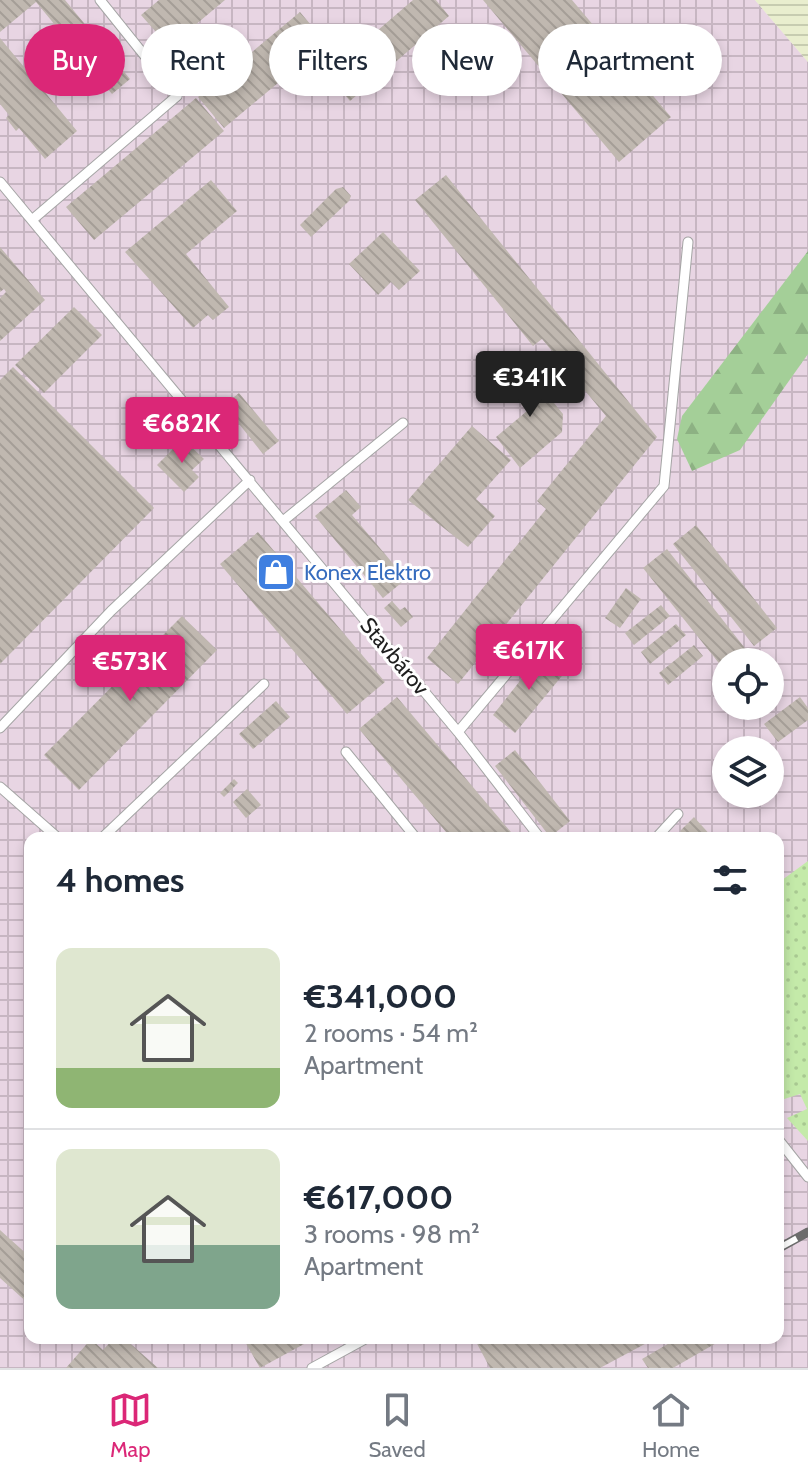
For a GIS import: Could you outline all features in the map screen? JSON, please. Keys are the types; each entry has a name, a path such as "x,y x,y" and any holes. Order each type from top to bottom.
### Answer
{"lane":[{"path":"32,220 177,96 100,0"},
{"name":"Stavbárov","path":"0,182 458,732 535,832"},
{"path":"458,732 664,486 688,242"},
{"path":"283,521 403,423"},
{"path":"0,728 111,611 250,480"},
{"path":"108,832 264,684"},
{"path":"346,752 411,832"},
{"path":"0,787 51,832"},
{"path":"662,832 678,814"},
{"path":"784,1147 808,1177"},
{"path":"312,1368 356,1344"}],"shaded area":[{"path":"0,0 755,0 808,62 808,1368 0,1368"}],"green space":[{"path":"755,0 808,0 808,62"},
{"path":"808,251 808,354 740,450 692,471 677,439 682,416"},
{"path":"808,861 808,1141 787,1118 807,1109 800,1094 784,1099 784,879"}],"building":[{"path":"0,0 65,0 85,24 54,24 36,2 0,32"},
{"path":"159,0 225,0 196,24 149,24 141,15"},
{"path":"413,0 436,0 449,16 440,24 412,24 412,48 396,62 396,24 385,24"},
{"path":"483,0 572,0 592,24 538,24 538,66 522,46 522,24 503,24"},
{"path":"300,12 310,24 286,24"},
{"path":"0,38 24,67 24,96 48,96 77,131 45,159 19,128 16,131 0,104"},
{"path":"269,38 269,90 224,128 198,97 253,96 253,51"},
{"path":"564,96 653,96 671,117 619,162"},
{"path":"196,98 224,131 94,240 66,207"},
{"path":"446,175 657,437 458,684 427,658 546,509 537,501 606,416 542,339 533,346 415,200"},
{"path":"211,180 237,211 186,254 229,307 213,320 208,315 193,328 125,252"},
{"path":"343,187 351,196 349,201 311,237 300,225 336,189"},
{"path":"383,232 420,271 399,290 391,282 378,295 349,264"},
{"path":"0,247 45,300 0,341 0,298 6,292 4,289 0,292"},
{"path":"74,307 102,335 44,393 15,365"},
{"path":"523,365 563,414 562,432 520,468 496,437 527,411 502,381"},
{"path":"13,367 154,508 0,664 0,380"},
{"path":"239,393 279,441 263,454 224,405"},
{"path":"472,426 511,460 476,499 495,516 468,547 408,500"},
{"path":"183,439 204,459 192,470 199,477 184,492 157,465"},
{"path":"346,490 361,507 352,515 406,579 383,598 315,516"},
{"path":"696,525 777,628 754,646 673,544"},
{"path":"258,532 385,682 347,714 220,564"},
{"path":"667,549 745,648 712,648 712,654 643,568"},
{"path":"626,588 641,599 620,628 605,618"},
{"path":"392,601 400,610 405,607 413,617 401,627 384,608"},
{"path":"661,605 670,616 634,645 625,633"},
{"path":"182,616 217,650 79,790 44,755"},
{"path":"676,624 686,635 650,664 641,652"},
{"path":"694,645 703,656 668,685 659,673"},
{"path":"543,652 566,671 515,733 493,715"},
{"path":"397,697 511,832 446,832 359,729"},
{"path":"800,697 808,708 808,720 784,738 773,736 764,724 769,720 784,720 784,709"},
{"path":"276,701 290,717 253,749 239,734"},
{"path":"515,750 570,821 556,832 546,832 495,766"},
{"path":"234,779 238,783 224,797 220,793"},
{"path":"247,789 261,805 246,818 233,802"},
{"path":"694,817 708,832 681,832"},
{"path":"0,1230 24,1252 24,1300 0,1278"},
{"path":"87,1344 96,1344 103,1350 108,1344 131,1344 158,1368 66,1368"},
{"path":"246,1344 304,1344 260,1368"},
{"path":"477,1344 645,1344 600,1368 490,1368"},
{"path":"668,1344 715,1344 673,1368 648,1368 642,1359"}],"railway":[{"path":"784,1245 808,1232"}],"place":[{"name":"Konex Elektro","path":"276,572"}]}
